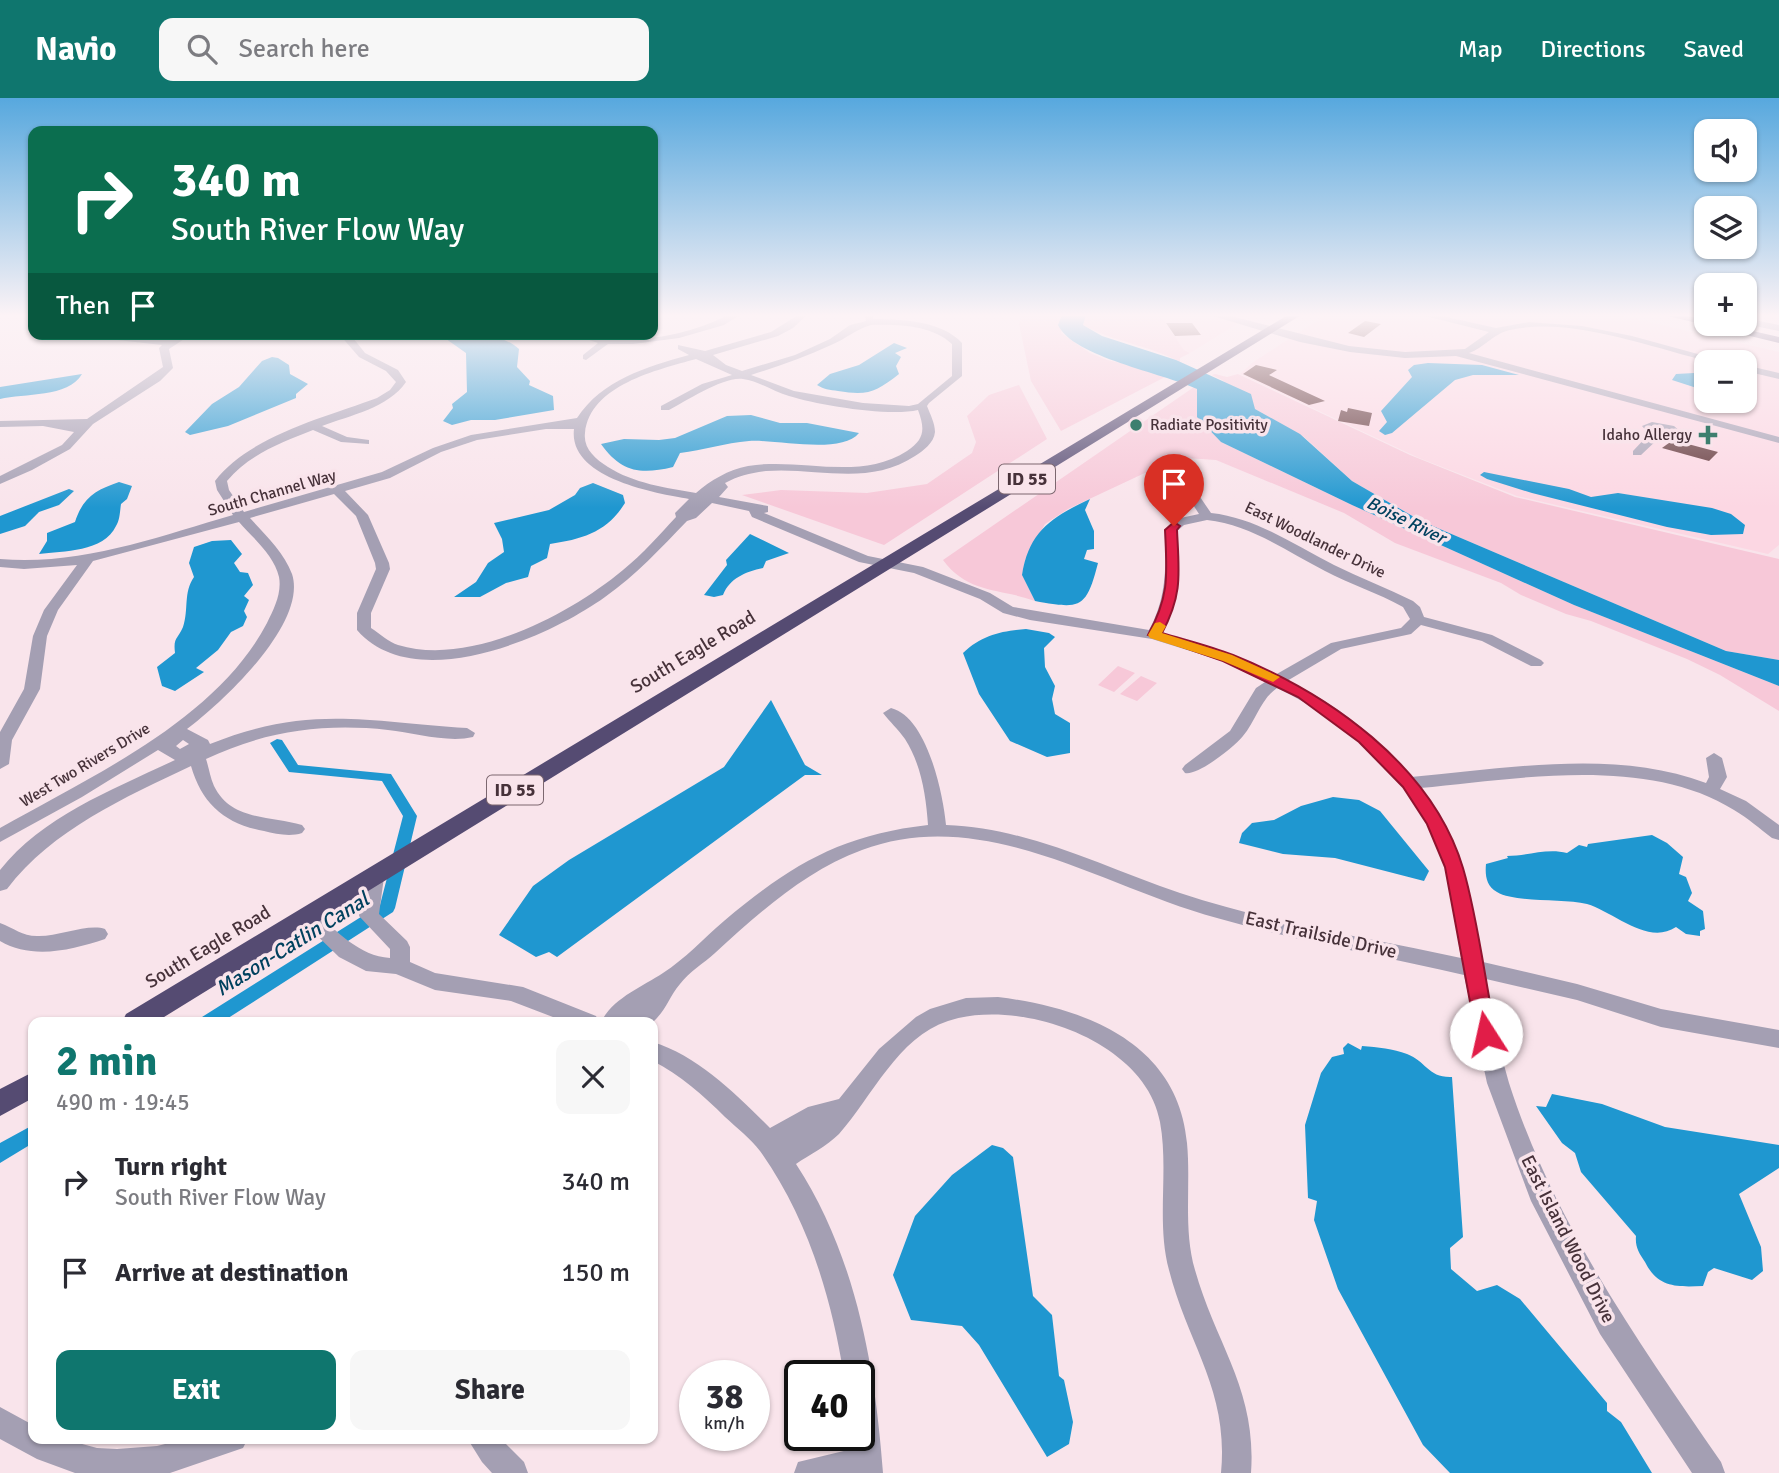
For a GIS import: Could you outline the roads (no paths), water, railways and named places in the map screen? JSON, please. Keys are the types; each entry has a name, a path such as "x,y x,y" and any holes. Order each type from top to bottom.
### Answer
{"highway":[{"name":"South Eagle Road","path":"143,1017 1187,379"},
{"path":"0,1104 28,1087"}],"street":[{"path":"0,480 55,453 73,441 86,426 155,379"},
{"name":"West Two Rivers Drive","path":"0,836 168,738 251,666 265,645 279,614 286,577 275,554 221,490 221,481 228,470 254,452 381,400 394,392 401,382 400,379"},
{"path":"580,424 593,403 618,385 632,379"},
{"path":"665,408 706,386 728,379"},
{"path":"751,379 779,391 826,401 893,408 922,406"},
{"path":"922,406 927,398 944,389 954,379"},
{"path":"1557,379 1779,439"},
{"path":"337,490 362,515 382,563 383,569 362,622 369,635 389,647 415,654 452,654 493,647 523,635 608,589 634,568 683,518 692,515 710,486 719,484 733,474 757,468 853,472 897,463 921,446 929,436 930,430 922,406"},
{"path":"1637,453 1674,411"},
{"path":"1656,429 1673,429 1691,415"},
{"path":"0,424 86,426"},
{"name":"South Channel Way","path":"0,563 43,564 88,559 393,473 460,441 496,432 580,424"},
{"name":"East Island Wood Drive","path":"580,424 579,437 585,452 602,468 640,485 754,509 756,513 864,559 888,563 909,575 977,603 998,606 1030,617 1154,635 1227,658 1277,680 1345,723 1383,755 1408,783 1435,824 1454,867 1499,1083 1516,1135 1540,1192 1610,1324 1710,1473"},
{"path":"316,427 345,440 365,442"},
{"path":"1154,635 1167,613 1173,586 1171,530 1180,522 1207,516 1194,497"},
{"name":"East Woodlander Drive","path":"1207,516 1229,518 1249,525 1408,604 1415,610 1418,620"},
{"path":"0,764 4,740 32,689 40,636 51,610 88,559"},
{"path":"1191,768 1236,734 1262,691 1277,680 1336,646 1406,631 1418,620 1488,638 1536,663"},
{"path":"891,713 907,728 925,760 936,799 937,830"},
{"path":"168,738 164,746 180,756 245,737 317,722 372,722 419,731 467,733"},
{"path":"195,753 207,790 232,814 248,823 296,829"},
{"path":"0,884 19,860 51,832 195,753"},
{"path":"1710,792 1718,777 1714,758"},
{"path":"1408,783 1612,769 1660,775 1710,792 1753,814 1779,834"},
{"name":"East Trailside Drive","path":"671,979 792,878 827,856 869,840 903,833 937,830 981,832 1024,840 1182,901 1474,971 1579,993 1647,1015 1779,1040"},
{"path":"374,877 369,916 400,947 400,966"},
{"path":"308,917 346,951 373,965 400,966 412,975 429,980 529,997 575,1017"},
{"path":"0,931 7,937 28,944 59,943 98,934"},
{"path":"618,1017 643,994 671,979"},
{"path":"644,1017 658,1004 671,979"},
{"path":"773,1152 828,1129 889,1052 912,1029 940,1014 968,1006 1001,1003 1051,1014 1121,1046 1140,1062 1166,1100 1174,1130 1176,1242 1182,1270 1233,1404 1240,1450 1236,1473"},
{"path":"658,1054 697,1078 773,1152 813,1218 842,1291 859,1367 867,1466 809,1473"},
{"path":"0,1422 28,1438"},
{"path":"38,1444 80,1460 103,1463 146,1462 171,1458 214,1444"},
{"path":"487,1444 513,1473"}],"water":[{"path":"49,379 77,379 56,391 0,399 0,387"},
{"path":"246,379 299,379 308,384 296,394 296,398 228,426 190,435 185,432 212,404 239,387"},
{"path":"467,379 528,379 529,385 553,396 554,410 495,420 471,420 452,425 443,421 453,408 452,404 467,392"},
{"path":"824,379 892,379 878,389 864,393 829,390 817,385"},
{"name":"Boise River","path":"1170,379 1218,379 1251,394 1255,409 1300,434 1352,481 1421,521 1726,651 1779,660 1779,686 1574,605 1352,505 1221,442 1197,417 1197,389"},
{"path":"1410,379 1458,379 1392,433 1385,435 1379,431 1387,422 1381,411"},
{"path":"1694,379 1694,387 1672,380"},
{"path":"751,415 780,423 807,423 859,433 850,440 823,445 761,441 731,443 680,453 673,467 651,471 624,466 601,444 624,439 675,438 727,416"},
{"path":"1484,472 1569,489 1591,497 1618,493 1712,508 1731,514 1745,525 1743,534 1711,535 1667,527 1532,493 1487,479 1480,475"},
{"path":"119,482 132,486 127,499 121,504 118,521 110,535 82,549 39,554 47,541 47,533 75,522 86,500"},
{"path":"593,483 623,495 625,503 610,521 593,533 550,544 547,558 531,566 528,577 506,583 480,597 454,597 476,582 488,563 504,552 502,539 494,523 549,510 575,495 580,488"},
{"path":"69,489 74,491 59,505 39,512 25,526 0,534 0,516"},
{"path":"1090,499 1085,510 1094,531 1094,549 1087,550 1084,559 1098,563 1085,598 1072,605 1035,601 1022,575 1030,547 1044,527 1054,519"},
{"path":"750,534 789,553 766,561 763,568 739,577 723,595 704,595 727,565 726,560"},
{"path":"231,540 242,554 234,563 240,572 248,573 253,585 244,596 249,600 244,611 247,617 243,626 231,632 218,650 196,668 204,672 175,691 162,686 157,667 175,653 175,641 183,627 186,614 188,589 194,577 189,563 194,547 212,541"},
{"path":"1026,629 1049,633 1055,637 1044,648 1045,667 1055,686 1052,699 1055,714 1070,723 1070,753 1047,757 1010,741 979,694 963,653 992,635"},
{"path":"771,700 805,765 822,775 805,775 557,957 549,952 536,957 499,935 533,886 569,860 724,767"},
{"path":"1333,797 1359,800 1380,811 1429,871 1424,881 1335,858 1283,854 1239,843 1242,833 1252,823 1274,820 1301,806"},
{"path":"1652,835 1667,843 1683,857 1679,874 1686,877 1692,893 1688,901 1703,911 1705,929 1700,931 1700,936 1686,934 1676,927 1654,933 1643,930 1587,904 1515,898 1493,890 1487,880 1486,864 1508,858 1507,856 1552,851 1567,853 1579,845 1587,847 1588,844"},
{"path":"1348,1043 1361,1050 1362,1046 1402,1052 1438,1075 1452,1077 1463,1237 1450,1248 1451,1269 1477,1291 1497,1285 1520,1299 1607,1403 1607,1411 1621,1422 1652,1473 1450,1473 1423,1445 1338,1289 1314,1220 1317,1201 1308,1198 1305,1125 1321,1073 1332,1057 1344,1054 1343,1048"},
{"path":"1552,1094 1602,1104 1665,1127 1779,1145 1779,1168 1739,1194 1761,1247 1763,1271 1752,1280 1714,1268 1708,1272 1703,1286 1677,1286 1656,1277 1639,1253 1636,1236 1581,1172 1575,1153 1562,1143 1536,1106 1546,1107"},
{"path":"992,1145 1003,1148 1013,1157 1033,1296 1052,1315 1059,1376 1064,1380 1073,1422 1069,1444 1047,1457 979,1345 962,1326 911,1320 893,1275 915,1216 952,1175"}],"waterway":[{"name":"Mason-Catlin Canal","path":"216,1017 387,908 410,816 386,777 294,769 277,743"},
{"name":"Mason-Catlin Canal","path":"0,1154 28,1136"}],"place":[{"name":"Radiate Positivity","path":"1136,425"},
{"name":"Idaho Allergy","path":"1708,435"}]}
